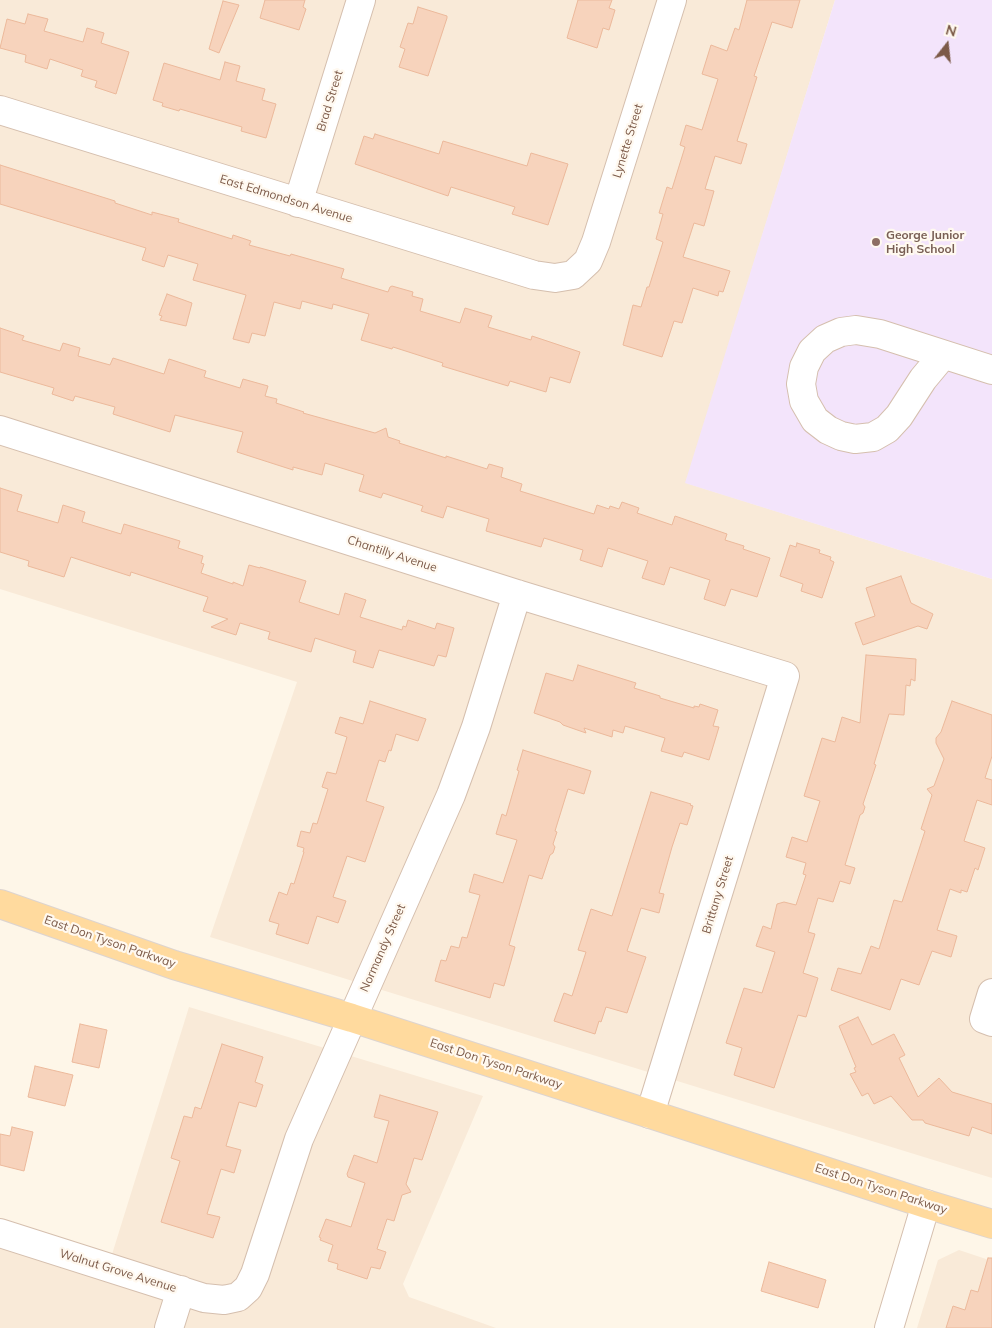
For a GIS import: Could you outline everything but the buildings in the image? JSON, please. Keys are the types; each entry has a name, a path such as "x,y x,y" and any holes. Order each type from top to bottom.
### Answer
{"main road":[{"name":"East Don Tyson Parkway","path":"0,904 174,965 352,1018 992,1224"}],"street":[{"name":"Brad Street","path":"298,203 361,0"},
{"name":"Lynette Street","path":"572,275 588,261 596,242 672,0"},
{"name":"East Edmondson Avenue","path":"0,110 534,275 555,278 572,275"},
{"path":"943,355 923,378 899,416 887,429 873,437 856,439 841,436 828,430 815,420 804,401 801,384 804,367 812,351 825,339 841,332 856,330 880,334 992,370"},
{"name":"Chantilly Avenue","path":"0,430 517,594 785,676"},
{"name":"Normandy Street","path":"238,1297 248,1288 255,1274 299,1139 451,795 476,727 517,594"},
{"name":"Brittany Street","path":"650,1114 785,676"},
{"path":"988,1020 992,993"},
{"path":"889,1328 926,1204"},
{"name":"Walnut Grove Avenue","path":"0,1233 204,1298 224,1300 238,1297"},
{"path":"169,1328 181,1290"}],"shaded area":[{"path":"0,0 835,0 686,483 992,579 992,1178 210,937 297,682 0,589"},
{"name":"George Junior High School","path":"835,0 992,0 992,579 685,483"},
{"path":"189,1007 483,1096 403,1284 409,1297 496,1328 0,1328 0,1247 104,1280"},
{"path":"959,1250 992,1261 992,1328 917,1328 938,1260"}],"place":[{"name":"George Junior High School","path":"876,242"}]}
